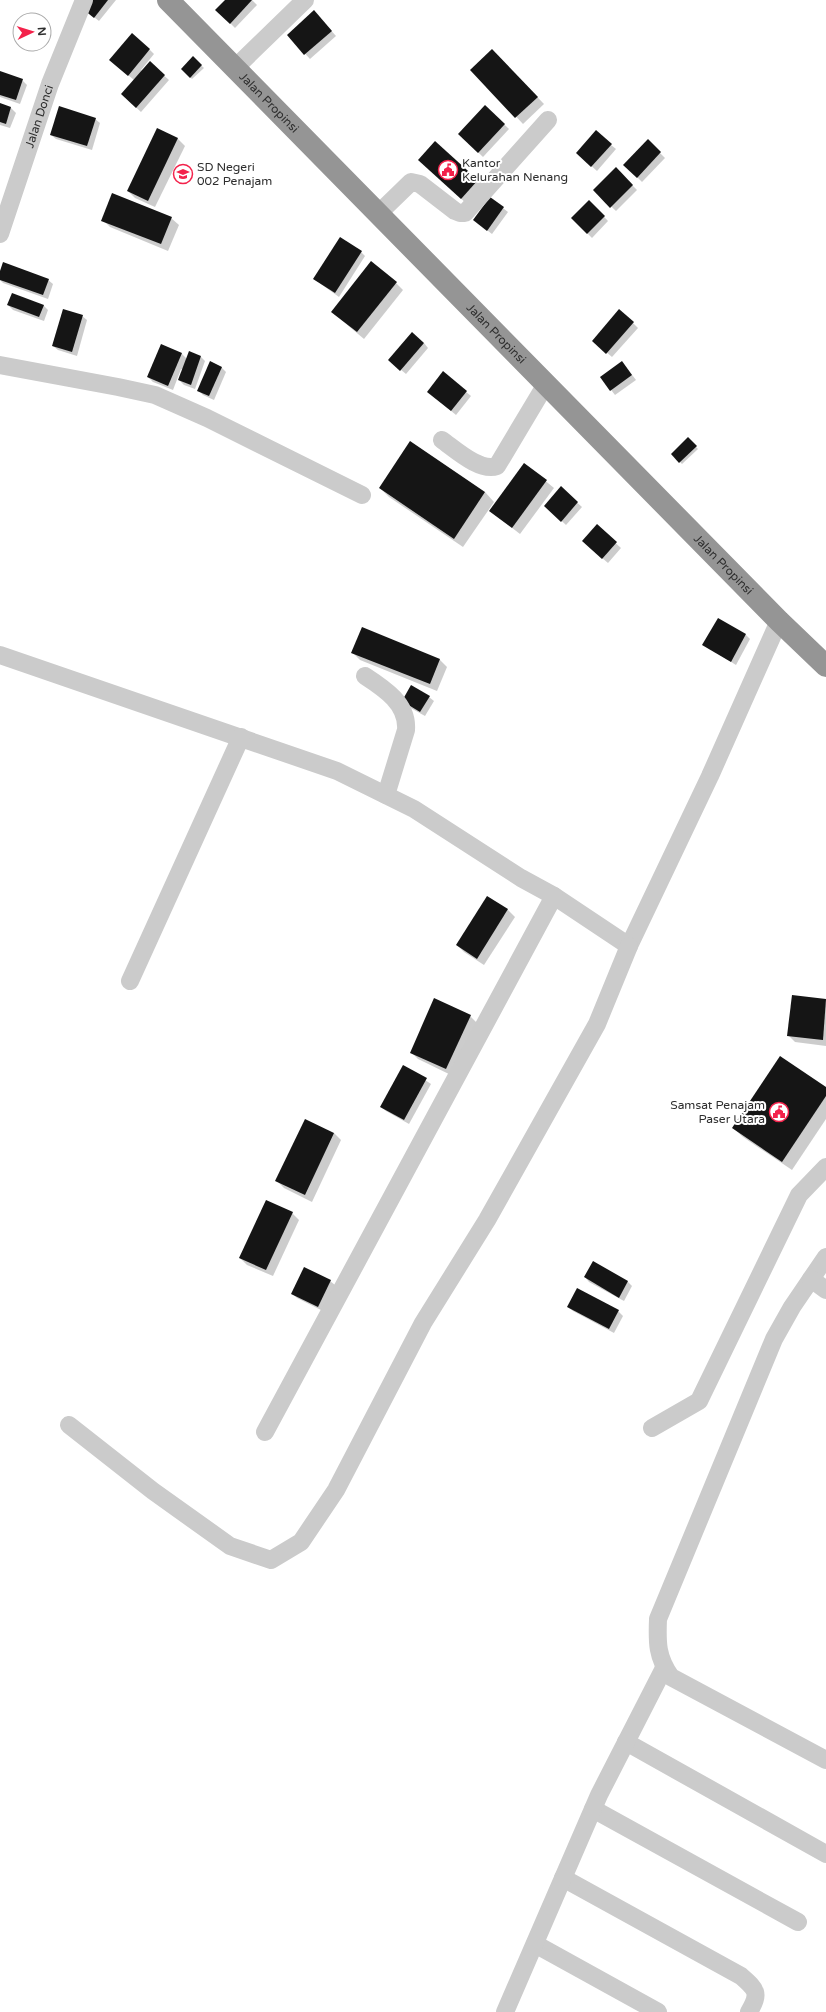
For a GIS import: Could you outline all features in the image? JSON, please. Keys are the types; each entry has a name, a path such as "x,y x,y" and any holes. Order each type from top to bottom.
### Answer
{"highway":[{"name":"Jalan Propinsi","path":"168,0 779,621 826,666"}],"street":[{"name":"Jalan Donci","path":"0,234 50,84 84,0"},
{"path":"235,68 305,0"},
{"path":"378,214 411,182 420,184 455,211 465,213 548,120"},
{"path":"0,365 118,386 155,395 206,418 362,495"},
{"path":"442,440 483,467 491,468 497,466 546,384"},
{"path":"69,1425 153,1492 230,1546 271,1560 301,1542 336,1490 423,1323 486,1220 597,1024 629,946 710,776 779,621"},
{"path":"0,655 337,771 414,809 521,878 554,896 629,946"},
{"path":"365,676 389,692 400,706 407,720 406,730 386,795"},
{"path":"130,981 241,737"},
{"path":"265,1432 554,896"},
{"path":"652,1428 699,1402 799,1195 826,1167"},
{"path":"826,1257 774,1339 658,1619 657,1643 659,1656 664,1668 671,1678 826,1760"},
{"path":"811,1279 826,1290"},
{"path":"505,2012 593,1809 664,1668"},
{"path":"626,1742 826,1854"},
{"path":"593,1809 798,1922"},
{"path":"563,1878 741,1976 754,1988 756,1997 749,2012"},
{"path":"535,1944 658,2012"}],"building":[{"path":"91,0 108,0 94,18 84,10"},
{"path":"225,0 252,0 230,24 215,10"},
{"path":"314,10 332,31 304,55 287,35"},
{"path":"132,33 150,49 128,76 109,60"},
{"path":"492,49 538,97 515,118 470,70"},
{"path":"193,56 202,65 190,78 181,69"},
{"path":"150,61 165,75 136,108 121,94"},
{"path":"0,71 23,79 16,100 0,95"},
{"path":"0,103 11,107 6,124 0,122"},
{"path":"485,105 505,124 478,153 458,134"},
{"path":"59,106 96,118 87,146 50,135"},
{"path":"157,128 178,138 148,201 127,191"},
{"path":"596,130 612,144 591,167 576,153"},
{"path":"648,139 661,152 637,178 623,165"},
{"name":"Kantor Kelurahan Nenang","path":"435,141 478,180 461,199 418,160"},
{"path":"616,167 633,185 610,208 593,190"},
{"path":"112,193 172,217 161,244 101,221"},
{"path":"490,197 504,207 487,231 473,220"},
{"path":"589,200 605,216 587,234 571,218"},
{"path":"340,237 362,251 335,293 313,279"},
{"path":"371,261 397,282 357,332 331,312"},
{"path":"3,262 49,279 43,295 0,280 0,271"},
{"path":"12,293 44,305 39,317 7,305"},
{"path":"63,309 83,315 72,352 52,346"},
{"path":"619,309 634,322 606,354 592,341"},
{"path":"412,332 424,343 400,371 388,360"},
{"path":"161,344 182,353 168,386 147,377"},
{"path":"189,351 201,356 191,385 178,380"},
{"path":"210,361 222,367 209,396 197,391"},
{"path":"622,361 632,375 610,391 600,377"},
{"path":"443,371 467,391 451,411 427,392"},
{"path":"688,437 697,446 679,463 671,454"},
{"path":"410,441 485,492 454,539 379,488"},
{"path":"524,463 547,480 512,528 489,511"},
{"path":"561,486 578,502 561,522 544,506"},
{"path":"597,524 617,542 602,559 582,541"},
{"path":"718,618 746,634 731,662 702,645"},
{"path":"362,627 440,659 430,684 351,653"},
{"path":"411,685 430,696 420,712 402,701"},
{"path":"487,896 508,909 477,959 456,945"},
{"path":"792,995 826,999 823,1040 787,1036"},
{"path":"434,998 471,1015 446,1069 410,1053"},
{"name":"Samsat Penajam Paser Utara","path":"780,1056 826,1087 826,1096 782,1162 732,1128"},
{"path":"403,1065 427,1078 404,1120 380,1107"},
{"path":"305,1119 334,1133 305,1195 275,1181"},
{"path":"266,1200 293,1212 266,1270 239,1258"},
{"path":"593,1261 628,1281 619,1298 584,1277"},
{"path":"304,1267 331,1280 318,1307 291,1294"},
{"path":"577,1288 619,1310 609,1329 567,1307"}],"place":[{"name":"Kantor Kelurahan Nenang","path":"448,170"},
{"name":"SD Negeri 002 Penajam","path":"183,174"},
{"name":"Samsat Penajam Paser Utara","path":"779,1112"}]}
